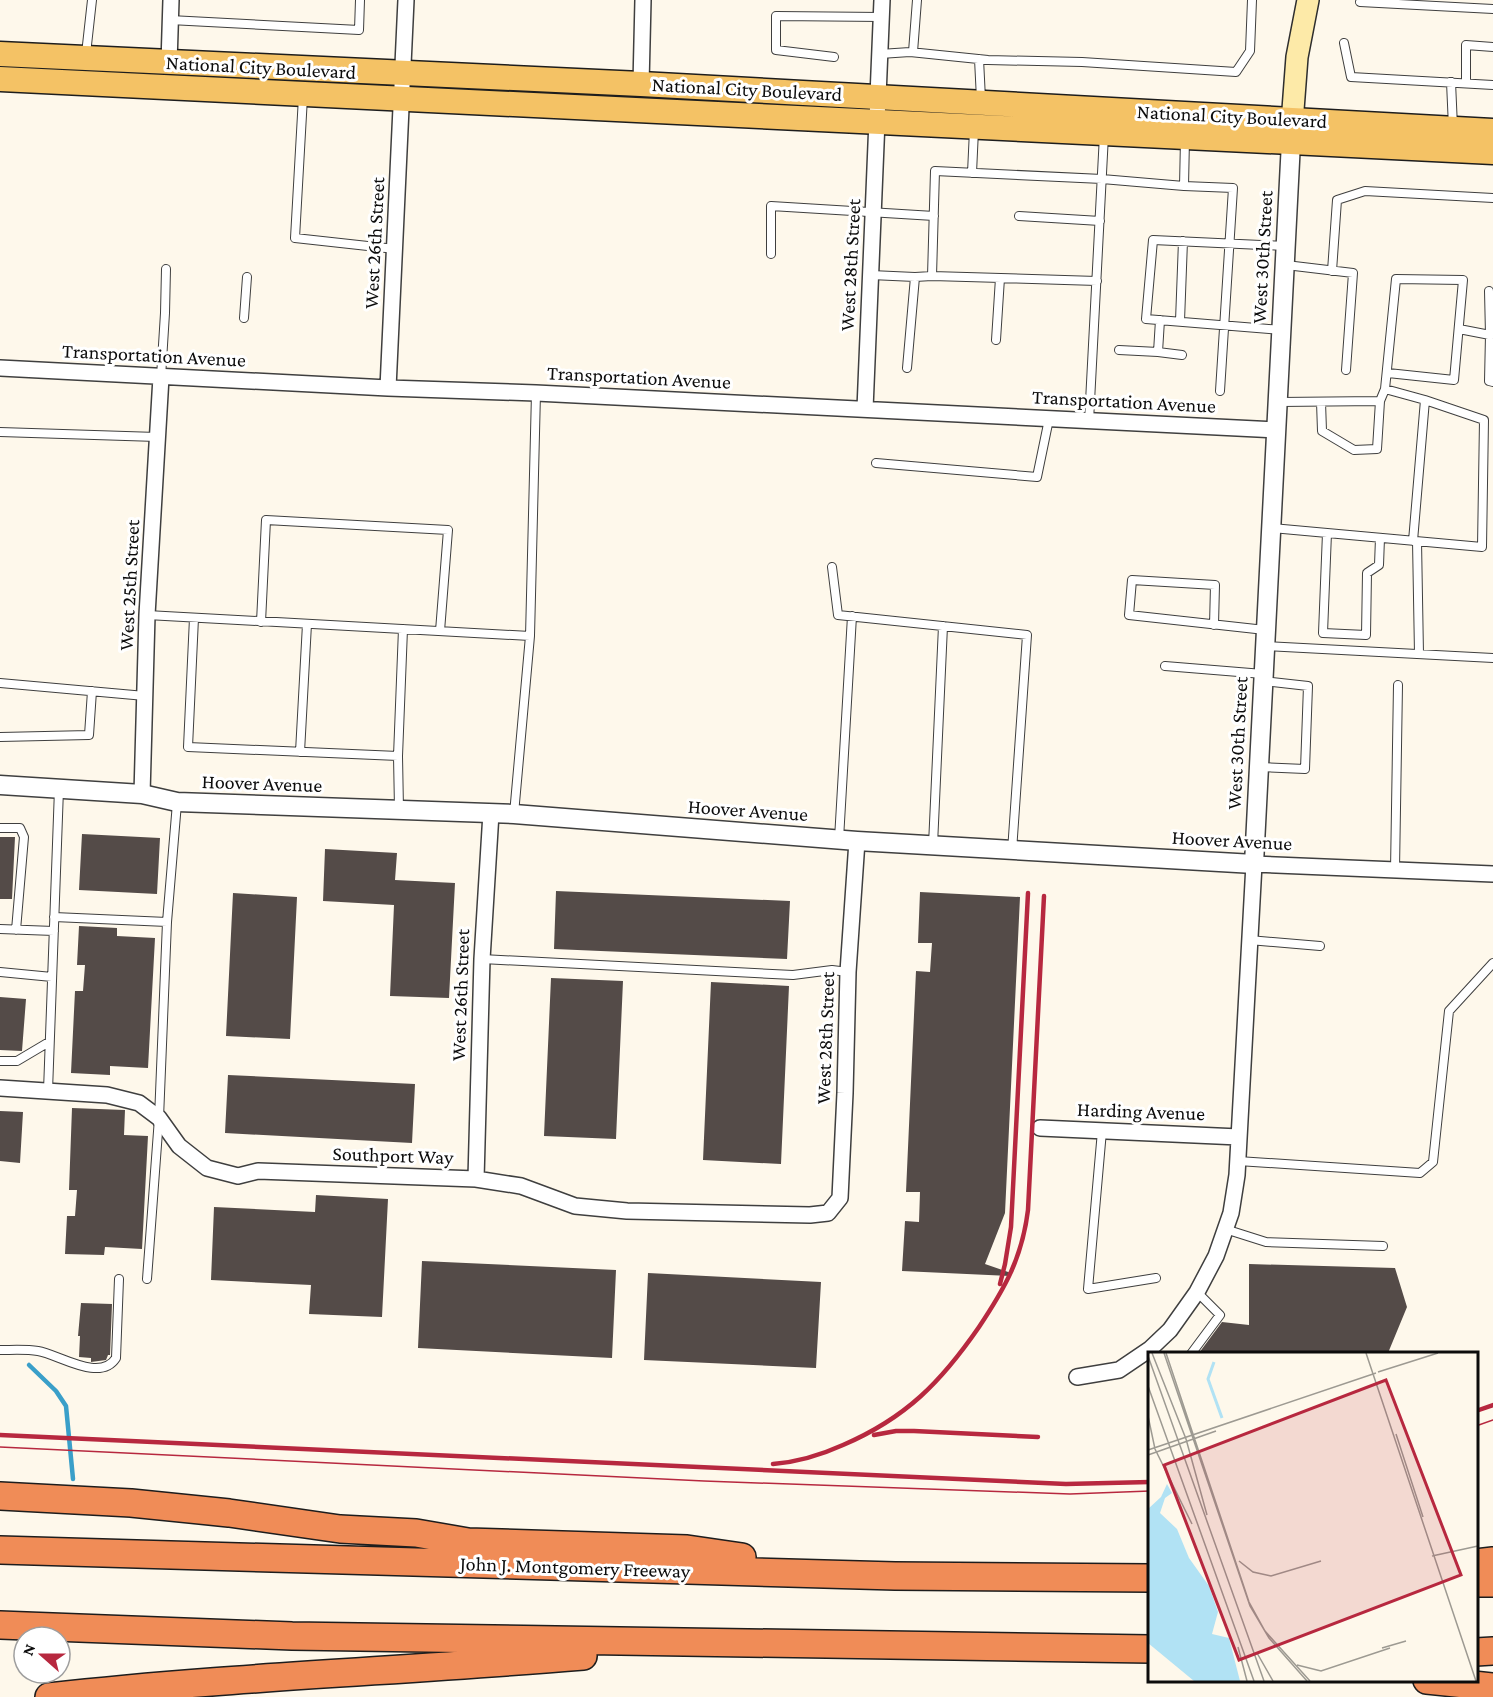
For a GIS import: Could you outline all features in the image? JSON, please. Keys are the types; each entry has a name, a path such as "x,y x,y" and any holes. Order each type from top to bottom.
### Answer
{"highway":[{"path":"0,1496 131,1503 340,1529 416,1533 468,1542 687,1549 895,1576"},
{"name":"John J. Montgomery Freeway","path":"0,1550 895,1576 1148,1578"},
{"path":"1478,1563 1493,1561"},
{"path":"0,1625 292,1636 1148,1649"},
{"path":"49,1697 240,1679 458,1667 729,1644"},
{"path":"1446,1682 1493,1687"}],"main road":[{"path":"1292,131 1297,57 1308,0"},
{"name":"National City Boulevard","path":"0,54 981,102 1493,152"},
{"name":"National City Boulevard","path":"0,79 1185,137 1292,131 1453,128 1493,131"}],"street":[{"path":"169,63 171,0"},
{"name":"West 26th Street","path":"388,388 406,0"},
{"path":"641,84 643,0"},
{"name":"West 28th Street","path":"864,409 882,0"},
{"name":"West 30th Street","path":"1077,1377 1119,1370 1150,1349 1170,1330 1197,1292 1216,1256 1231,1213 1238,1161 1292,131"},
{"name":"Transportation Avenue","path":"0,368 1276,429"},
{"name":"West 25th Street","path":"142,794 147,615 161,377"},
{"name":"Hoover Avenue","path":"0,785 142,794 177,802 514,814 848,841 1254,864 1493,874"},
{"name":"West 26th Street","path":"476,1179 482,959 491,813"},
{"name":"West 28th Street","path":"810,1215 828,1213 840,1198 848,972 848,841"},
{"name":"Southport Way","path":"0,1088 107,1095 139,1103 159,1118 179,1146 207,1168 238,1176 258,1171 476,1179 521,1186 576,1206 627,1211 810,1215"},
{"name":"Harding Avenue","path":"1041,1128 1239,1137"}],"lane":[{"path":"85,58 92,0"},
{"path":"170,20 359,30 360,0"},
{"path":"913,52 916,0"},
{"path":"880,54 913,52 979,59 1082,62 1236,72 1250,51 1252,0"},
{"path":"1361,0 1360,3 1475,4 1493,9"},
{"path":"834,57 776,50 776,15 882,17"},
{"path":"1344,42 1351,77 1493,84"},
{"path":"1466,83 1466,45 1493,47"},
{"path":"979,59 981,102"},
{"path":"1451,82 1453,128"},
{"path":"303,94 295,238 395,249"},
{"path":"972,173 974,128"},
{"path":"1089,421 1104,134"},
{"path":"1184,186 1185,137"},
{"path":"932,276 935,171 1233,188 1220,391"},
{"path":"1332,271 1337,200 1365,191 1493,198"},
{"path":"771,254 771,206 934,216"},
{"path":"1019,216 1100,221"},
{"path":"1281,330 1146,319 1153,240 1286,246"},
{"path":"1180,321 1183,241"},
{"path":"1285,265 1353,273 1346,370"},
{"path":"161,377 166,269"},
{"path":"871,275 1097,281"},
{"path":"244,318 247,277"},
{"path":"907,368 915,277"},
{"path":"996,340 1000,278"},
{"path":"1321,402 1322,431 1354,450 1377,449 1380,401 1388,373 1396,279 1463,280 1455,380 1388,373"},
{"path":"1489,291 1489,381 1493,382"},
{"path":"1158,352 1160,320"},
{"path":"1459,329 1490,336"},
{"path":"1119,351 1182,355"},
{"path":"1271,528 1482,547 1484,420 1385,389"},
{"path":"514,814 530,636 537,393"},
{"path":"1419,654 1415,541 1425,400"},
{"path":"1277,402 1380,401"},
{"path":"876,463 1037,477 1049,419"},
{"path":"0,432 157,437"},
{"path":"261,622 266,520 288,521 448,530 440,631"},
{"path":"1327,533 1323,633 1366,635 1367,573 1379,565 1380,538"},
{"path":"832,567 838,615 1027,635 1012,851"},
{"path":"1214,625 1215,585 1132,580 1129,615 1214,625 1265,638 1419,654 1493,658"},
{"path":"147,615 530,636"},
{"path":"848,841 852,616"},
{"path":"194,618 188,747 398,756"},
{"path":"300,752 307,624"},
{"path":"933,846 943,626"},
{"path":"399,810 398,756 403,629"},
{"path":"1165,666 1263,677 1308,686 1305,769 1258,767"},
{"path":"0,683 145,696"},
{"path":"1395,870 1398,685"},
{"path":"0,737 89,735 92,691"},
{"path":"48,1091 59,789"},
{"path":"147,1279 159,1118 167,922 177,802"},
{"path":"0,828 20,828 24,837 16,930"},
{"path":"54,917 167,922"},
{"path":"0,929 54,931"},
{"path":"1250,940 1320,946"},
{"path":"482,959 793,975 832,970 848,972"},
{"path":"1238,1161 1420,1173 1433,1162 1449,1011 1493,963"},
{"path":"0,972 52,977"},
{"path":"0,1061 17,1061 49,1042"},
{"path":"1102,1131 1088,1289 1156,1278"},
{"path":"1225,1229 1266,1242 1383,1246"},
{"path":"0,1350 38,1351 82,1366 106,1367 112,1364 116,1358 119,1279"},
{"path":"1192,1352 1220,1315 1197,1292"}],"building":[{"path":"82,834 160,838 157,894 79,890"},
{"path":"0,837 15,837 12,899 0,899"},
{"path":"325,849 397,853 395,880 455,883 449,998 390,996 394,905 323,901"},
{"path":"556,891 790,901 787,959 554,949"},
{"path":"920,892 1020,897 1005,1213 985,1264 1011,1273 1010,1276 902,1271 905,1221 919,1222 920,1192 906,1192 916,971 930,972 932,943 918,943"},
{"path":"233,893 297,897 290,1039 226,1036"},
{"path":"79,926 117,928 117,936 155,938 148,1068 110,1066 110,1075 71,1073 75,991 83,991 85,965 77,965"},
{"path":"551,978 623,981 616,1139 544,1136"},
{"path":"711,982 789,986 781,1164 703,1160"},
{"path":"0,997 26,999 22,1051 0,1050"},
{"path":"228,1075 415,1084 412,1143 225,1133"},
{"path":"72,1108 125,1110 124,1135 148,1136 142,1249 105,1247 104,1255 65,1254 67,1216 75,1216 77,1190 69,1190"},
{"path":"0,1111 23,1112 20,1163 0,1161"},
{"path":"316,1195 388,1199 382,1317 309,1314 311,1285 211,1280 214,1207 315,1212"},
{"path":"422,1261 616,1270 612,1358 418,1348"},
{"path":"1249,1264 1395,1268 1407,1307 1388,1352 1200,1352 1222,1322 1249,1325"},
{"path":"648,1273 821,1282 816,1368 644,1360"},
{"path":"81,1303 112,1304 110,1355 106,1360 91,1362 91,1358 79,1357"}],"waterway":[{"path":"29,1365 56,1391 66,1406 73,1479"}],"tram line":[{"path":"1478,1425 1493,1420"},
{"path":"0,1447 704,1481 1070,1494 1148,1491"}],"railway":[{"path":"1000,1284 1011,1227 1028,893"},
{"path":"773,1464 800,1460 835,1449 885,1423 904,1410 936,1381 965,1347 988,1313 1011,1272 1017,1258 1028,1210 1044,896"},
{"path":"1478,1410 1493,1405"},
{"path":"874,1435 914,1431 1038,1437"},
{"path":"0,1435 1066,1484 1148,1482"}]}
